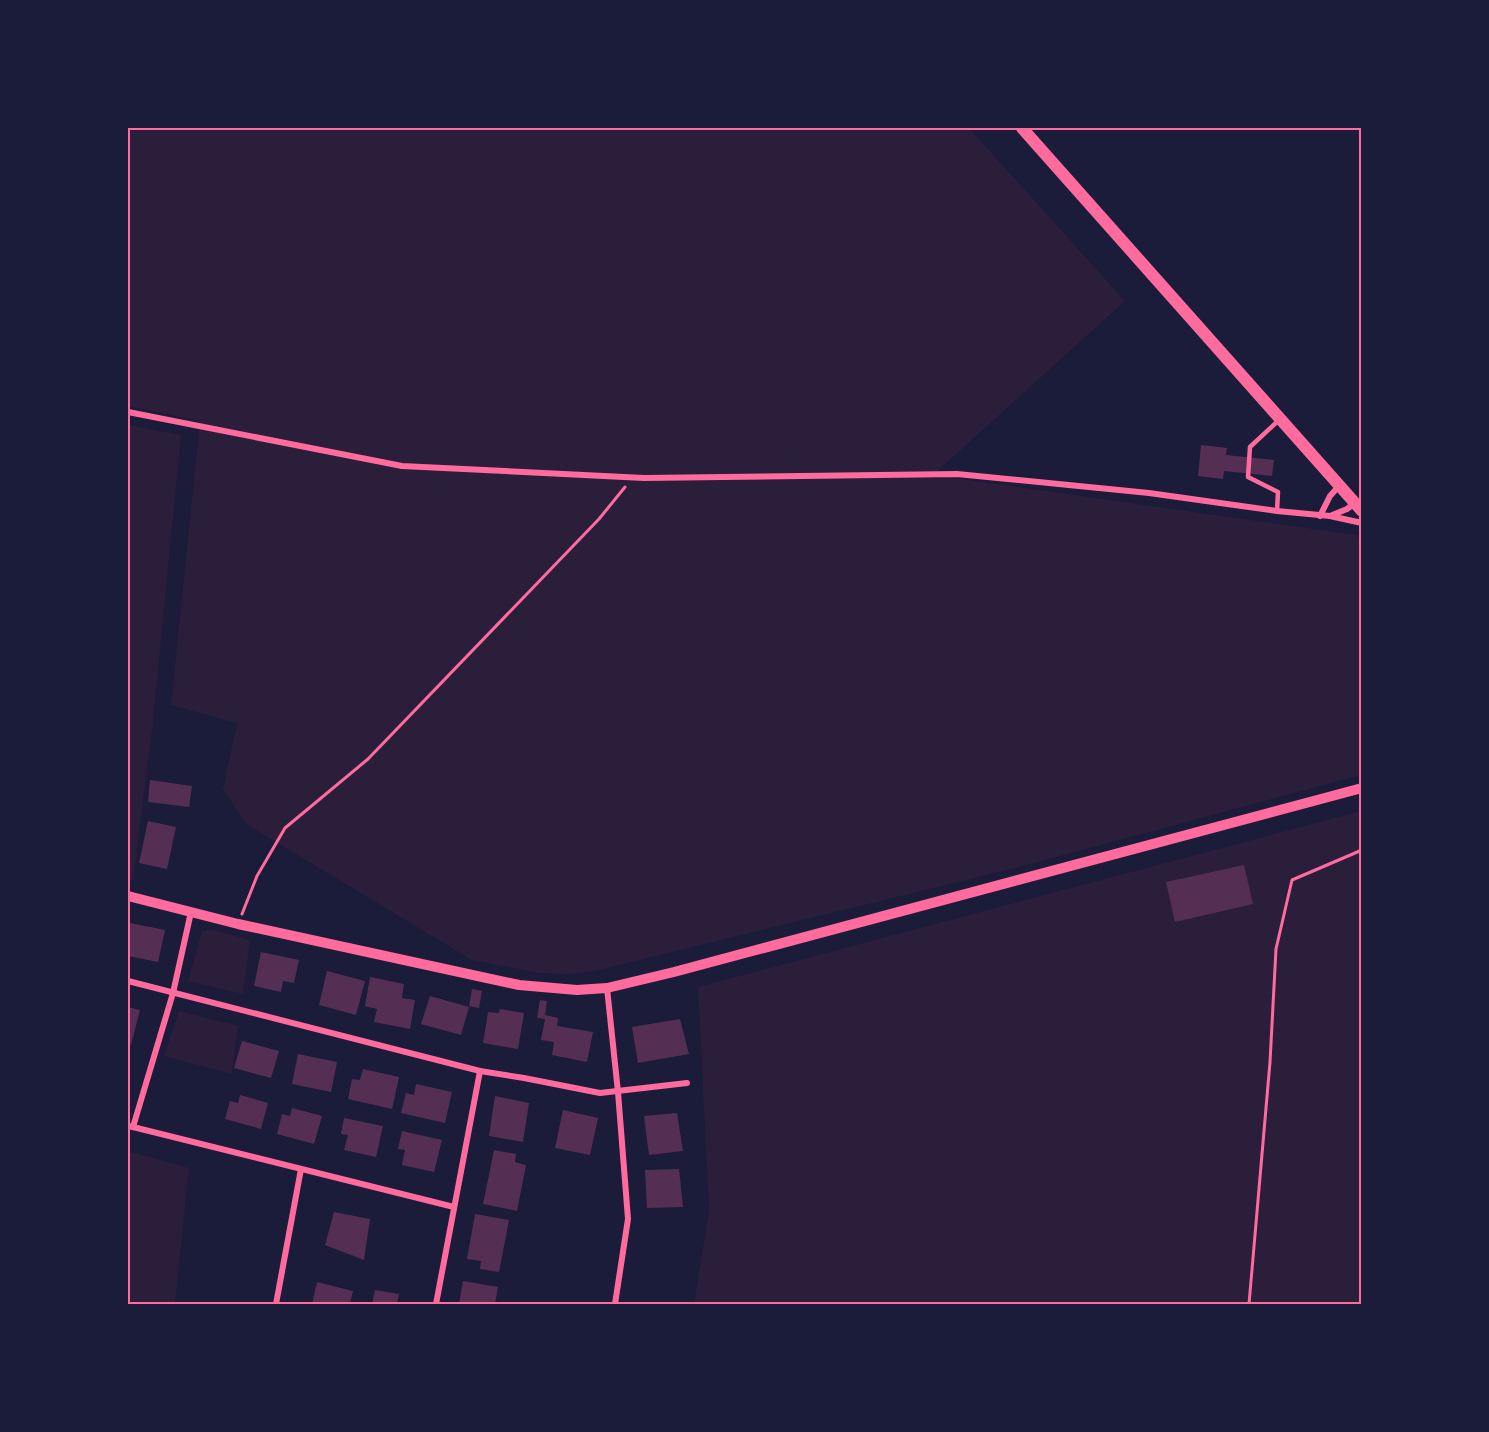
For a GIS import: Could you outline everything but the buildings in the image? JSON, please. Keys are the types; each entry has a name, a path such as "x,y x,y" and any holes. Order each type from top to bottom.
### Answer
{"main road":[{"path":"1022,128 1358,507"}],"street":[{"path":"128,412 402,466 634,477 957,474 1149,493 1330,516 1362,523"},
{"path":"1320,516 1330,496 1339,486"},
{"path":"1330,516 1358,507"},
{"path":"128,896 238,924 519,985 577,990 607,988 1362,788"},
{"path":"191,912 173,993 130,1126 454,1207"},
{"path":"128,981 480,1071 600,1093 687,1083"},
{"path":"607,988 628,1219 615,1305"},
{"path":"436,1305 480,1071"},
{"path":"276,1305 301,1169"}],"lane":[{"path":"1277,511 1278,492 1248,477 1250,447 1280,419"}],"path":[{"path":"238,924 257,876 285,828 368,759 599,519 634,477"},
{"path":"1249,1305 1270,1062 1276,950 1292,880 1362,850"}],"shaded area":[{"path":"128,128 969,128 1125,301 933,475 1356,535 1362,541 1361,775 1019,867 595,971 568,974 540,973 472,960 246,824 223,789 237,723 171,705 200,421 128,406"},
{"path":"128,425 181,435 153,722 133,881 128,879"},
{"path":"1361,811 1361,1304 694,1304 709,1210 698,987"},
{"path":"215,930 250,940 243,994 188,981 202,931"},
{"path":"179,1011 238,1026 232,1074 164,1056"},
{"path":"128,1151 189,1168 175,1304 128,1304"}]}
